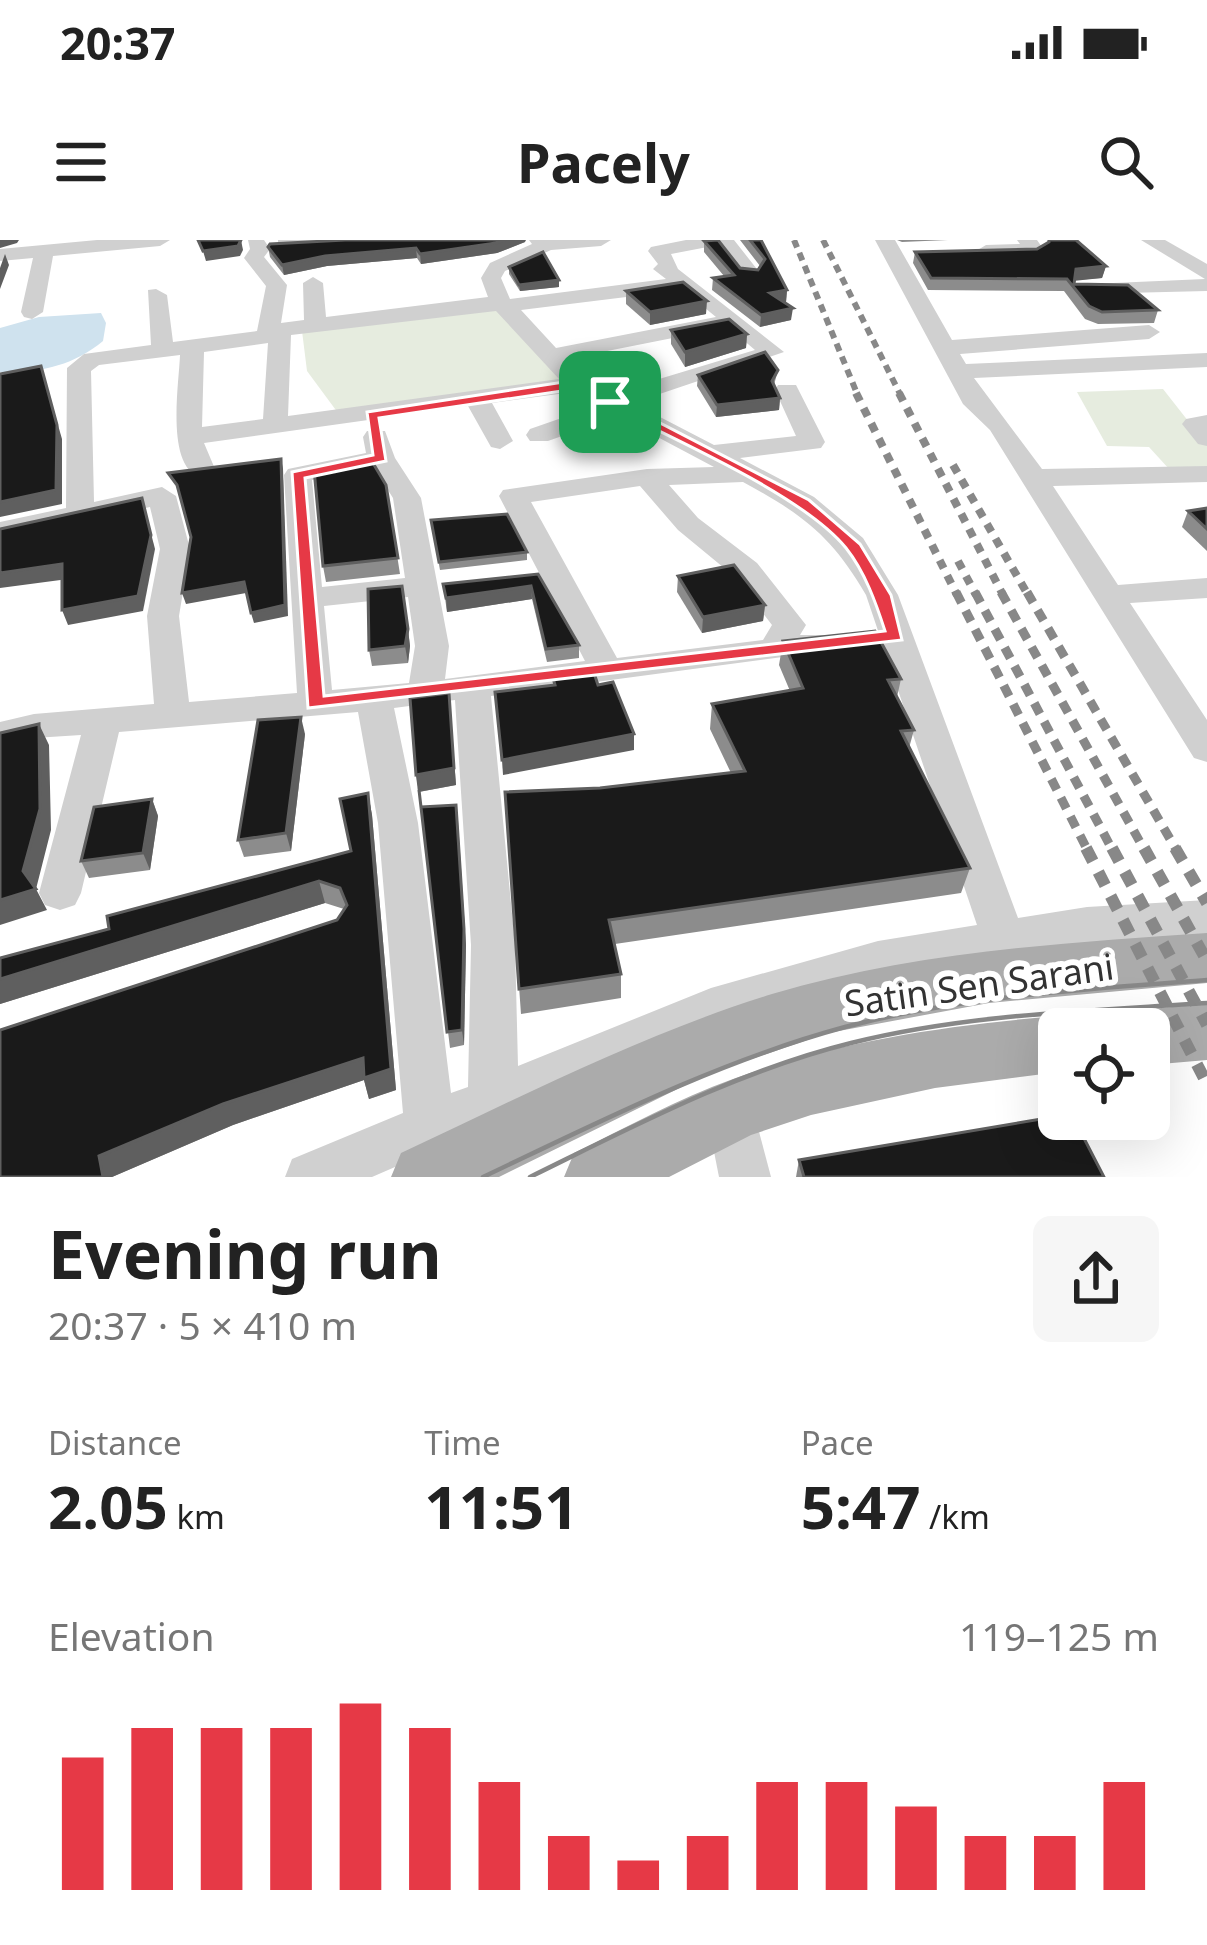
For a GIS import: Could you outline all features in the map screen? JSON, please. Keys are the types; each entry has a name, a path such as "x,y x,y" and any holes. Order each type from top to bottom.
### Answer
{"main road":[{"name":"Satin Sen Sarani","path":"428,1151 774,1022 958,981 1207,958"},
{"path":"1170,1035 1207,1032"},
{"path":"599,1177 731,1111 827,1081 1038,1047"}],"street":[{"path":"0,255 160,240"},
{"path":"248,242 344,240"},
{"path":"601,240 552,243 497,267 491,278 503,304 577,384 803,503 852,544 882,595 1004,939"},
{"path":"539,435 772,352 663,269 670,266 658,251 662,243 720,240 750,273"},
{"path":"961,252 1034,250 1027,240"},
{"path":"1151,240 1202,277 1207,306"},
{"path":"248,242 260,249 254,258 277,285 275,426"},
{"path":"552,243 602,292"},
{"path":"897,248 976,404 1000,425 1207,749"},
{"path":"32,312 44,251"},
{"path":"1081,290 1202,277"},
{"path":"313,283 315,326"},
{"path":"80,514 79,368 92,359 192,348 315,326 688,284"},
{"path":"156,295 163,351"},
{"path":"549,356 730,321"},
{"path":"953,360 1149,332"},
{"path":"192,348 189,437 201,470"},
{"path":"953,360 1207,360"},
{"path":"189,437 577,384"},
{"path":"710,454 812,442 787,390"},
{"path":"477,399 500,441"},
{"path":"371,415 381,458 407,498 410,533 434,585 425,692"},
{"path":"1207,424 1195,424 1207,437"},
{"path":"315,704 298,475 381,458"},
{"path":"607,670 513,496 647,477 747,473"},
{"path":"1034,478 1207,474"},
{"path":"647,477 688,524 746,570 789,625 774,650"},
{"path":"0,531 161,496 175,549 163,616 172,718"},
{"path":"510,578 554,572"},
{"path":"304,599 434,585"},
{"path":"1108,596 1207,587"},
{"path":"0,734 34,726 374,699 896,636"},
{"path":"472,687 491,926 496,1042 492,1100"},
{"path":"374,699 398,823 428,1151"},
{"path":"60,893 104,722"},
{"path":"311,1177 428,1151 492,1100 711,1008 878,960 1087,925 1207,918"},
{"path":"731,1111 745,1177"}],"shaded area":[{"path":"498,306 567,384 338,413 307,371 302,331"},
{"path":"1163,389 1207,445 1207,466 1170,470 1149,447 1107,446 1077,392"}],"water":[{"path":"101,313 106,323 103,341 80,357 42,369 0,372 0,328 39,317"}],"building":[{"path":"198,240 241,240 238,246 203,251"},
{"path":"345,240 505,240 420,254 416,248 282,265 268,247"},
{"path":"718,240 740,268 758,270 765,259 750,240 761,240 787,290 770,293 793,308 761,315 713,278 734,275 704,241"},
{"path":"1049,240 1076,240 1106,266 1076,269 1074,284 1128,285 1158,310 1102,312 1089,306 1067,279 931,278 915,252 1037,249"},
{"path":"543,252 559,280 519,285 509,267"},
{"path":"683,282 707,301 650,312 626,291"},
{"path":"729,319 747,334 685,352 671,330"},
{"path":"765,352 778,370 772,381 780,398 717,405 698,375"},
{"path":"41,366 57,425 56,490 0,502 0,374"},
{"path":"370,458 386,485 398,558 323,566 314,469"},
{"path":"281,459 285,605 251,613 244,582 182,593 191,537 177,485 168,473"},
{"path":"142,498 151,535 138,596 62,610 62,564 0,573 0,529"},
{"path":"1207,508 1207,529 1188,511"},
{"path":"507,514 527,552 439,562 431,520"},
{"path":"734,565 765,605 703,617 678,576"},
{"path":"538,574 579,645 546,649 531,586 446,598 443,584"},
{"path":"402,586 408,629 405,646 369,650 368,589"},
{"path":"875,631 901,679 888,680 914,730 901,731 970,868 609,920 621,974 519,989 505,792 600,788 745,771 712,704 803,688 783,641"},
{"path":"594,673 598,685 613,682 634,734 502,760 495,692 555,685 553,678"},
{"path":"449,693 454,768 416,775 410,698"},
{"path":"301,717 286,833 238,840 258,720"},
{"path":"39,724 40,809 23,871 36,889 0,900 0,733"},
{"path":"419,790 421,807 456,805 464,929 462,1030 447,1032"},
{"path":"368,793 391,1069 364,1078 363,1058 223,1104 99,1156 103,1177 0,1177 0,1030 337,920 347,905 340,888 319,881 0,979 0,958 109,929 107,916 351,851 340,799"},
{"path":"152,799 143,853 81,861 94,807"},
{"path":"1038,1120 1038,1140 1085,1140 1104,1177 804,1177 799,1160"}],"tram line":[{"path":"483,1177 706,1075 845,1027 979,1001 1207,980"},
{"path":"530,1177 727,1084 851,1043 983,1020 1207,1003"}],"railway":[{"path":"794,240 858,396"},
{"path":"823,240 901,396"},
{"path":"856,393 957,595"},
{"path":"899,393 1003,595"},
{"path":"953,465 1028,595"},
{"path":"958,561 976,595"},
{"path":"956,592 1088,851"},
{"path":"975,592 1113,851"},
{"path":"1001,592 1145,851"},
{"path":"1027,592 1177,851"},
{"path":"1086,848 1207,1084"},
{"path":"1112,848 1207,1025"},
{"path":"1144,848 1207,961"},
{"path":"1175,848 1207,903"}],"route":[{"path":"577,384 610,402 803,503 852,544 882,595 896,636 315,704 298,475 381,458 371,415 577,384"}]}
